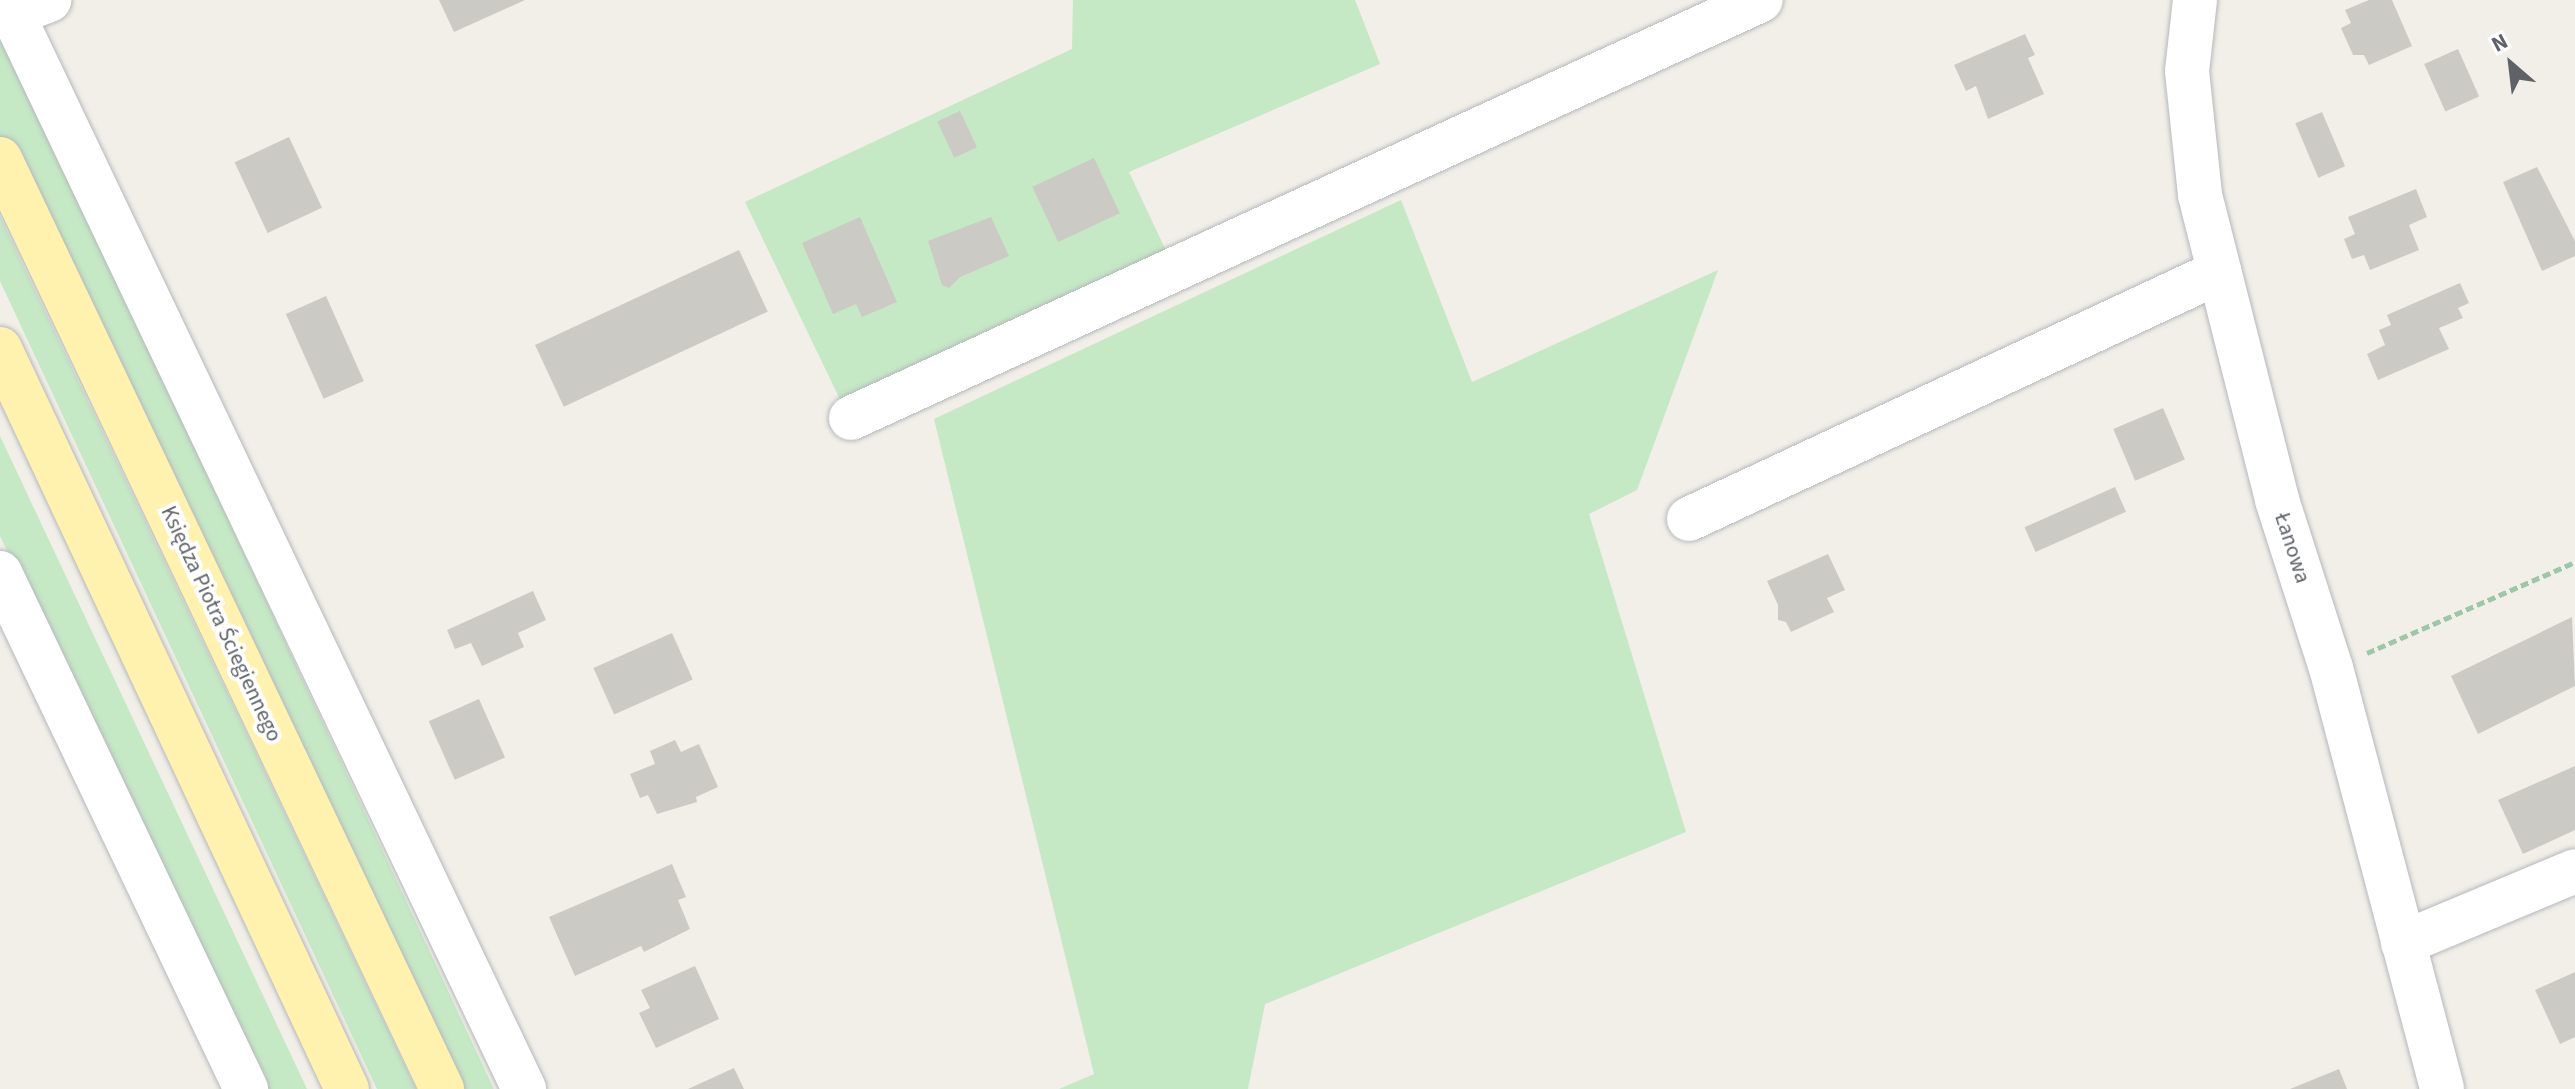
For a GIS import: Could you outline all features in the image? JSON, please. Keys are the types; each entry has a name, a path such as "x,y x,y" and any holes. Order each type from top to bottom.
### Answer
{"main road":[{"name":"Księdza Piotra Ściegiennego","path":"0,159 442,1089"},
{"path":"0,349 347,1089"}],"street":[{"path":"851,418 1761,0"},
{"name":"Łanowa","path":"2195,0 2187,71 2200,195 2277,500 2331,668 2442,1089"},
{"path":"23,5 524,1089"},
{"path":"1689,519 2219,272"},
{"path":"0,573 246,1089"},
{"path":"2403,943 2575,871"}],"path":[{"path":"2331,668 2575,562"}],"green space":[{"path":"1073,0 1355,0 1380,64 1129,172 1168,255 845,410 745,202 1072,49"},
{"path":"0,30 494,1089 444,1089 0,136"},
{"path":"1401,200 1472,382 1718,270 1637,490 1589,514 1686,832 1265,1004 1248,1089 1059,1089 1094,1074 934,419"},
{"path":"0,216 416,1089 377,1089 0,281"},
{"path":"0,436 307,1089 264,1089 0,536"}],"building":[{"path":"439,0 525,0 454,32"},
{"path":"2369,0 2392,0 2412,46 2369,65 2364,55 2353,55 2341,28 2351,23 2345,10"},
{"path":"2025,34 2035,55 2028,58 2044,94 1988,119 1976,86 1966,91 1954,65"},
{"path":"2458,49 2479,97 2445,112 2424,64"},
{"path":"960,111 977,147 954,158 937,122"},
{"path":"2322,112 2345,166 2318,178 2295,123"},
{"path":"289,137 322,208 268,233 235,162"},
{"path":"1094,158 1120,213 1058,242 1032,187"},
{"path":"2537,167 2575,241 2575,256 2542,271 2503,182"},
{"path":"2416,189 2427,217 2409,225 2419,250 2370,270 2364,255 2352,259 2344,239 2355,234 2348,217"},
{"path":"860,217 897,302 862,317 856,304 833,314 802,243"},
{"path":"991,217 1009,256 960,277 949,288 942,285 928,241"},
{"path":"739,250 768,312 564,407 535,345"},
{"path":"2460,283 2469,303 2458,308 2463,318 2439,328 2449,349 2378,380 2367,354 2385,345 2379,330 2391,325 2387,315"},
{"path":"326,296 364,381 324,399 286,314"},
{"path":"2163,408 2185,460 2135,481 2113,429"},
{"path":"2115,487 2126,512 2036,552 2025,527"},
{"path":"1828,554 1845,590 1827,598 1834,612 1791,632 1786,622 1778,620 1778,605 1767,581"},
{"path":"533,591 546,620 518,633 524,647 482,666 471,643 455,649 447,630"},
{"path":"2572,617 2575,686 2478,734 2451,676"},
{"path":"672,633 693,680 614,715 593,668"},
{"path":"479,699 505,757 455,780 429,721"},
{"path":"675,740 681,752 699,744 718,787 696,797 697,802 657,814 648,795 640,798 630,774 655,764 650,751"},
{"path":"2575,766 2575,830 2523,854 2498,800"},
{"path":"672,864 686,897 678,900 690,929 644,952 641,946 575,976 549,917"},
{"path":"695,966 719,1019 656,1048 639,1013 650,1008 641,990"},
{"path":"2575,972 2575,1037 2560,1044 2535,990"},
{"path":"734,1068 744,1089 688,1089"},
{"path":"2339,1069 2347,1089 2290,1089"}]}
